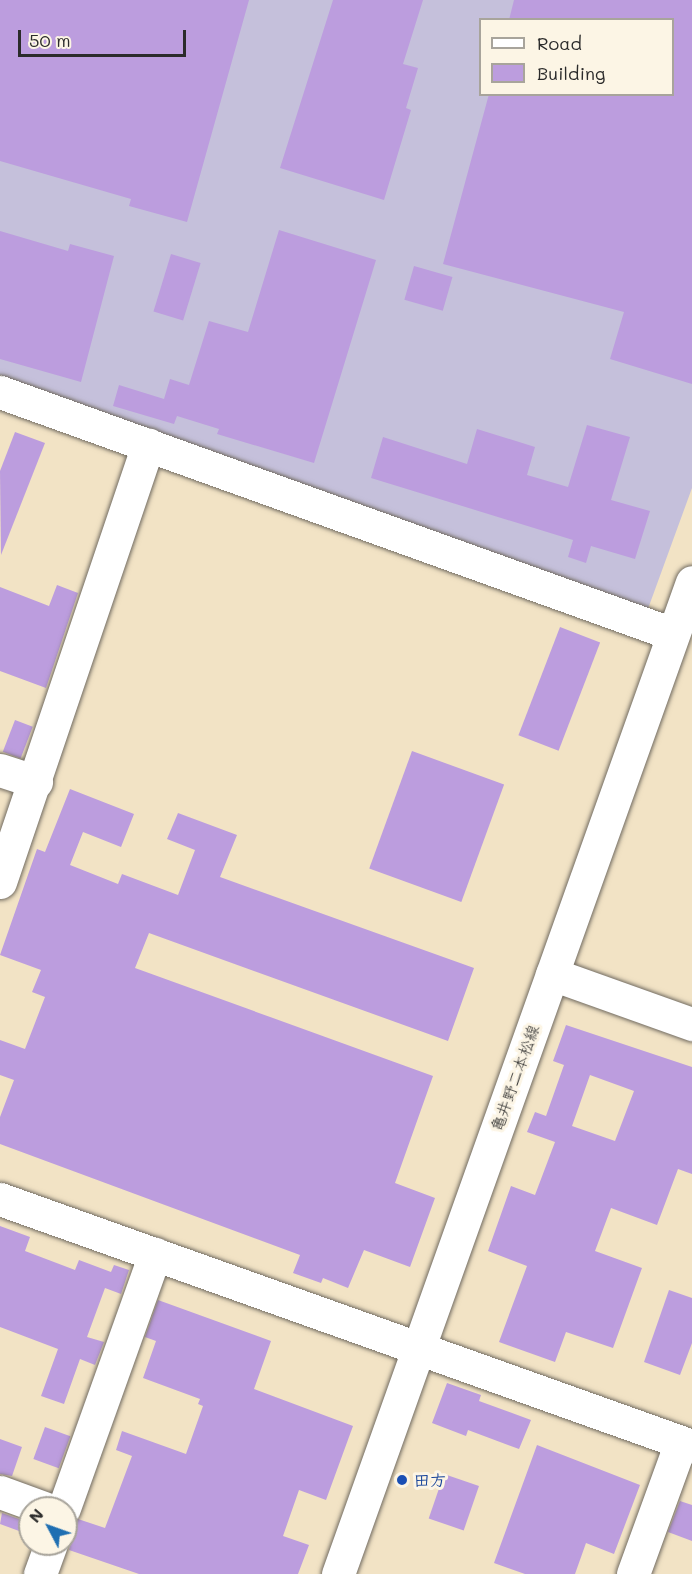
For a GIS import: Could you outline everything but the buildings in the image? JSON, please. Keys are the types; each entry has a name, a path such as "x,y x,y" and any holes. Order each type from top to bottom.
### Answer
{"street":[{"path":"0,392 673,634"},
{"path":"0,882 36,782 148,444"},
{"name":"亀井野二本松線","path":"338,1574 692,582"},
{"path":"0,770 36,782"},
{"path":"552,974 692,1024"},
{"path":"0,1199 686,1444 633,1574"},
{"path":"68,1496 155,1254"},
{"path":"0,1492 18,1499"},
{"path":"40,1574 47,1556"}],"shaded area":[{"path":"0,0 692,0 692,488 645,617 0,375"}],"place":[{"name":"田方","path":"402,1480"}]}
